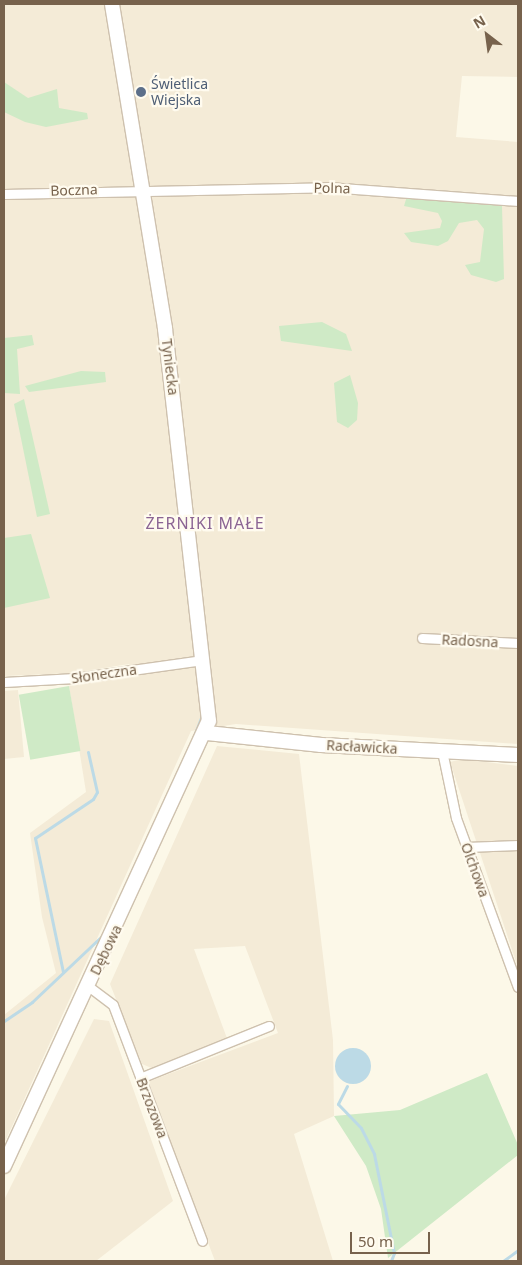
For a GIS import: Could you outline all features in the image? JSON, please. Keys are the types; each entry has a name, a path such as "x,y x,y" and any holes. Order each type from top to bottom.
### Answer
{"street":[{"name":"Tyniecka","path":"112,4 145,189 203,660 207,733"},
{"name":"Polna","path":"145,189 359,188 518,201"},
{"name":"Boczna","path":"4,194 145,189"},
{"name":"Radosna","path":"422,638 518,643"},
{"name":"Słoneczna","path":"4,682 75,678 203,660"},
{"name":"Racławicka","path":"207,733 518,755"},
{"name":"Dębowa","path":"4,1166 207,733"},
{"name":"Olchowa","path":"442,751 466,847 518,987"},
{"path":"466,847 518,845"},
{"name":"Brzozowa","path":"88,986 113,1005 202,1241"},
{"path":"140,1078 269,1026"}],"shaded area":[{"path":"4,4 518,4 518,77 462,76 456,137 518,142 518,744 236,724 191,731 4,1144 4,1015 56,973 42,917 30,833 86,792 69,686 134,676 129,664 74,673 4,676"},
{"path":"18,690 24,757 4,759 4,691"},
{"path":"217,746 299,754 333,1040 334,1116 294,1134 333,1261 215,1261 147,1082 278,1033 245,946 194,949 228,1041 154,1069 142,1064 110,984"},
{"path":"462,759 518,766 518,968 450,762"},
{"path":"94,1019 109,1021 173,1201 96,1261 4,1261 4,1200"}],"green space":[{"path":"4,82 28,98 57,89 59,108 87,113 88,119 46,127 25,122 4,112"},
{"path":"407,196 502,206 504,279 496,282 471,275 465,265 480,262 484,229 477,220 459,223 448,241 438,246 411,242 404,233 440,228 442,221 438,213 404,206"},
{"path":"322,322 346,334 352,351 281,341 279,326"},
{"path":"32,335 34,345 17,349 20,394 4,393 4,338"},
{"path":"81,371 105,372 106,382 29,392 25,386"},
{"path":"350,375 358,403 357,420 348,428 337,422 334,383"},
{"path":"24,399 50,514 37,517 14,404"},
{"path":"31,534 50,598 4,608 4,538"},
{"path":"69,686 80,751 30,760 19,695"},
{"path":"487,1073 518,1145 518,1155 388,1258 381,1209 366,1166 334,1116 400,1110"}],"water":[{"path":"353,1048 365,1054 371,1066 365,1078 353,1084 341,1078 335,1066 341,1054"}],"waterway":[{"path":"189,749 202,715"},
{"path":"63,972 35,838 93,799 97,792 88,752"},
{"path":"4,1021 32,1002 104,934"},
{"path":"347,1086 338,1104 361,1128 374,1154 394,1253 391,1261"},
{"path":"503,1261 518,1250"}],"place":[{"name":"Świetlica Wiejska","path":"141,92"}],"district":[{"name":"ŻERNIKI MAŁE","path":"205,523"}]}
